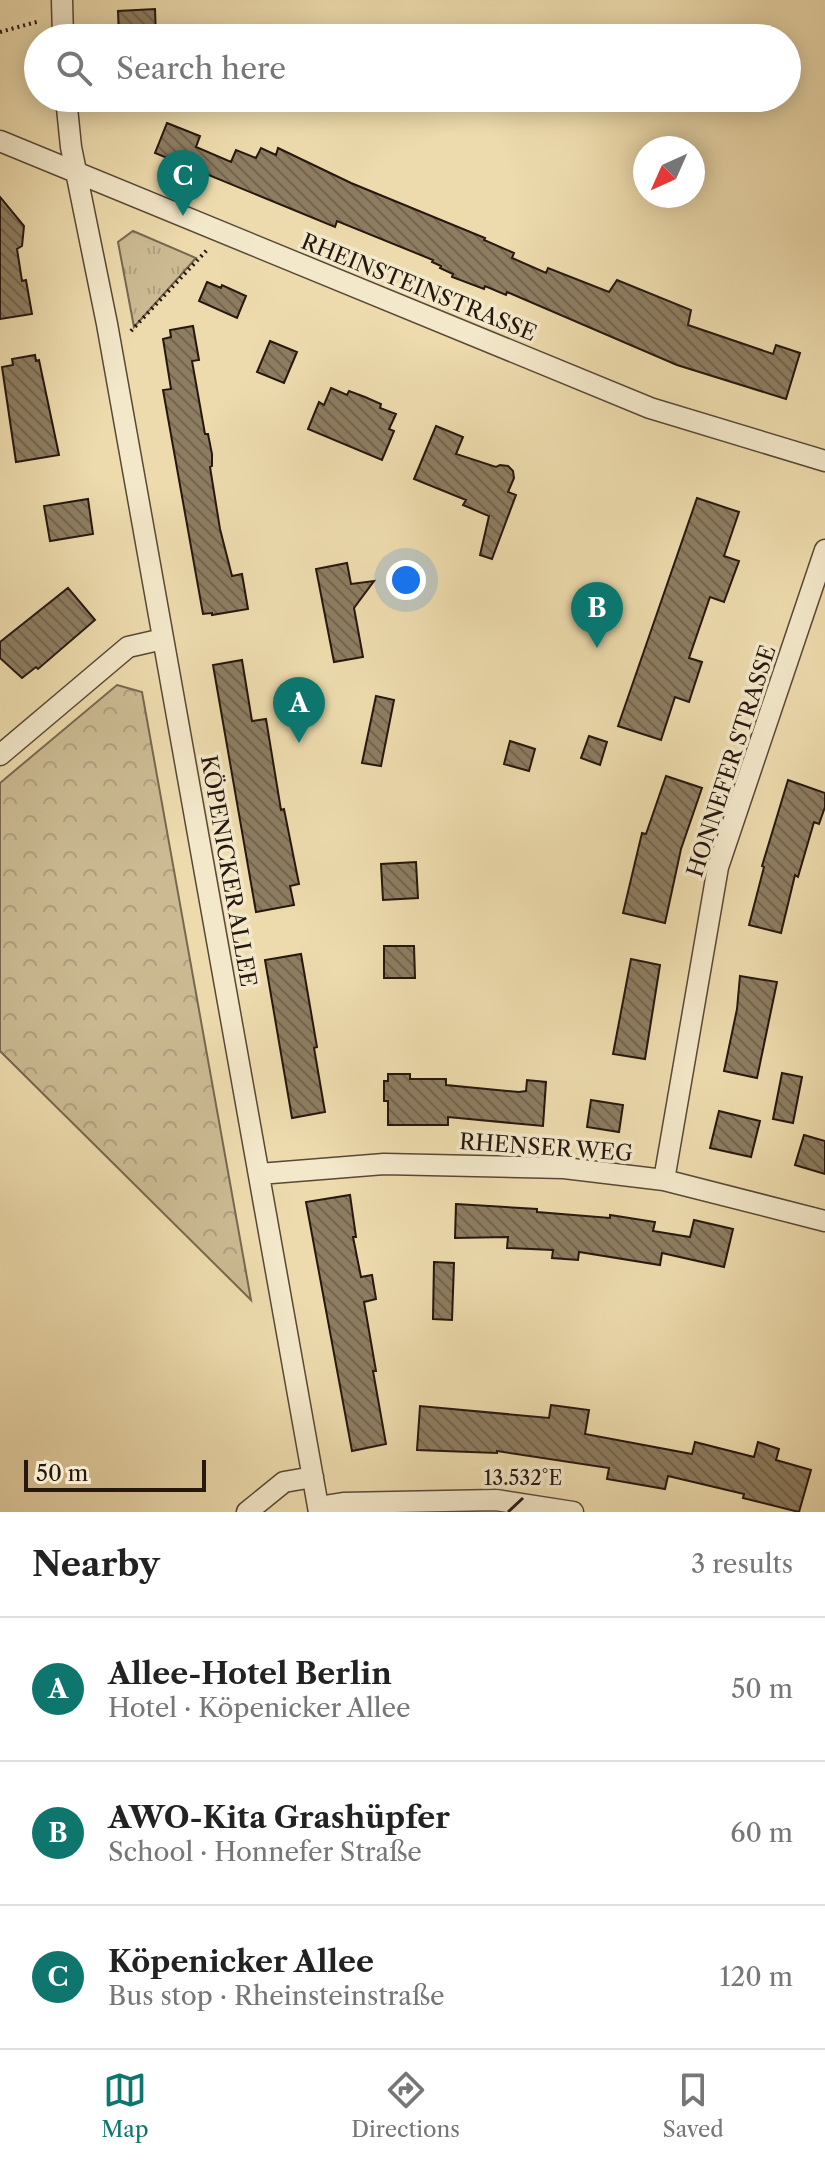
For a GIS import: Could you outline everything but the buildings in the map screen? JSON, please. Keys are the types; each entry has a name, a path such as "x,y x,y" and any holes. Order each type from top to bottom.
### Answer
{"street":[{"name":"KÖPENICKER ALLEE","path":"67,112 71,147 109,335 319,1509"},
{"name":"RHEINSTEINSTRASSE","path":"0,141 650,408 825,461"},
{"name":"HONNEFER STRASSE","path":"664,1180 718,867 825,550"},
{"path":"0,755 128,647 163,639"},
{"name":"RHENSER WEG","path":"259,1174 384,1164 564,1168 664,1180 825,1221"},
{"path":"247,1512 284,1482 313,1477"},
{"path":"319,1509 343,1503 496,1500 573,1512"}],"path":[{"path":"29,24 62,19"},
{"path":"0,32 24,25"},
{"path":"109,335 133,330 222,233"}],"green space":[{"path":"133,231 196,258 134,327 118,242"},
{"path":"117,685 142,692 251,1300 0,1051 0,783"}],"place":[{"name":"Köpenicker Allee","path":"183,216"},
{"name":"AWO-Kita Grashüpfer","path":"597,648"},
{"name":"Allee-Hotel Berlin","path":"299,743"}]}
